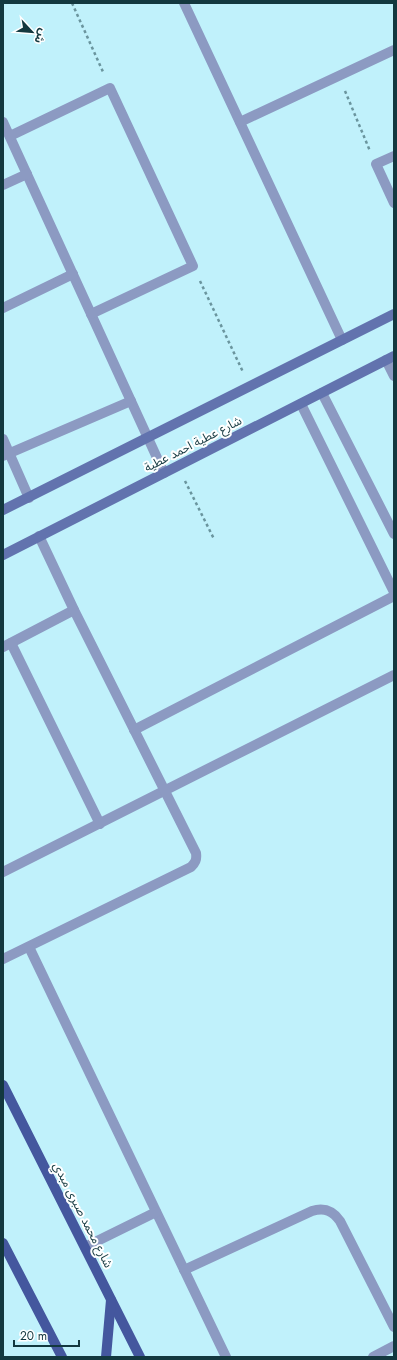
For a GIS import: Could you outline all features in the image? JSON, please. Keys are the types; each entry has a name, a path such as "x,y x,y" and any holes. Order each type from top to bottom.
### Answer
{"main road":[{"name":"شارع محمد صبرى مبدي","path":"3,1085 140,1357"},
{"path":"3,1243 62,1357"},
{"path":"106,1357 111,1300"}],"street":[{"path":"186,4 342,340"},
{"path":"240,122 394,50"},
{"path":"10,136 110,88 193,266 91,314"},
{"path":"3,122 164,473"},
{"path":"394,156 376,164 394,203"},
{"path":"3,185 27,174"},
{"path":"3,308 73,274"},
{"path":"3,510 394,314"},
{"path":"390,358 394,376"},
{"name":"شارع عطية احمد عطية","path":"3,555 390,358"},
{"path":"322,393 394,534"},
{"path":"6,454 131,401"},
{"path":"300,404 394,592"},
{"path":"3,439 6,454 29,498"},
{"path":"3,959 191,867 196,861 196,853 74,610 39,536"},
{"path":"134,730 394,596"},
{"path":"74,610 7,645 100,824"},
{"path":"3,872 394,675"},
{"path":"29,947 226,1357"},
{"path":"184,1270 312,1210 325,1209 332,1212 340,1221 394,1327"},
{"path":"85,1247 156,1212"},
{"path":"373,1357 394,1346"}],"path":[{"path":"72,3 110,88"},
{"path":"339,75 376,164"},
{"path":"193,266 250,386"},
{"path":"177,466 214,539"}]}
